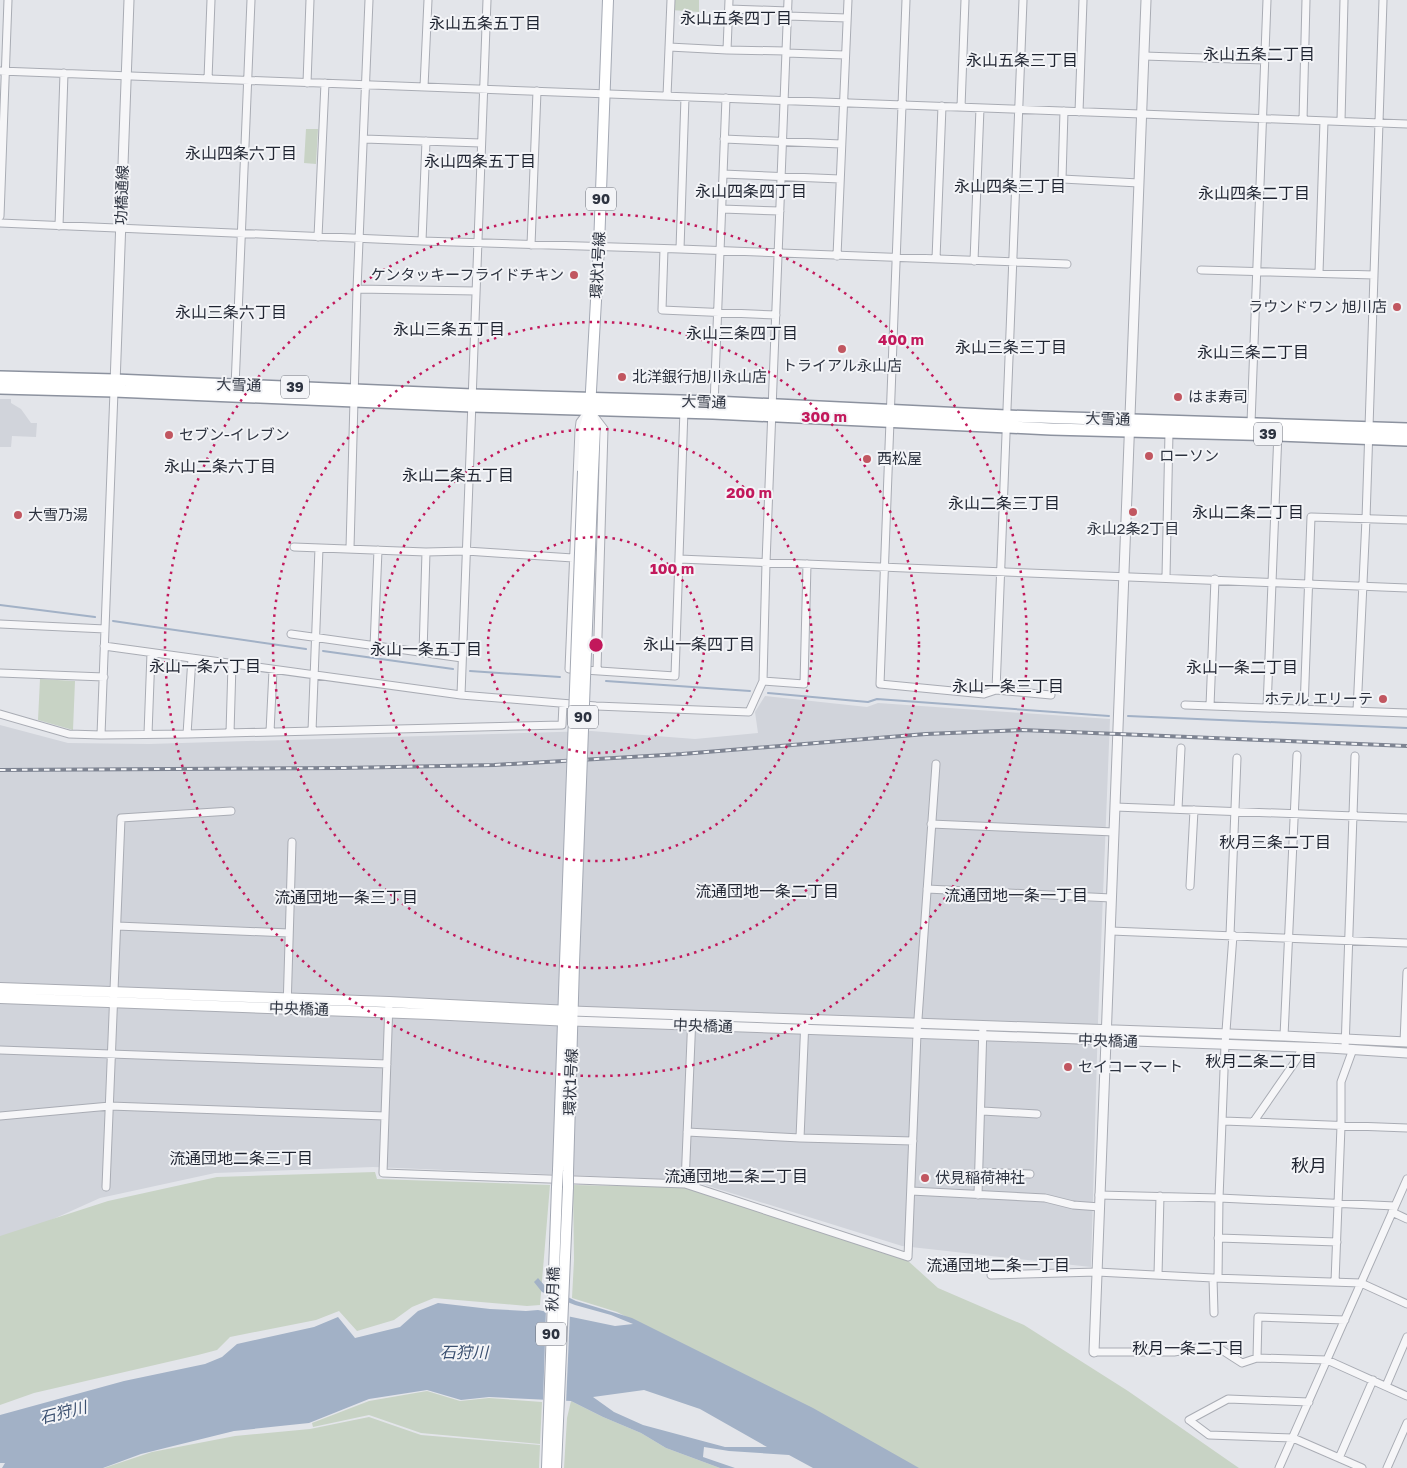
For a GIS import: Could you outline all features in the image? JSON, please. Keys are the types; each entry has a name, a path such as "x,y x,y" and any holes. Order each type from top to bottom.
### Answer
{"highway":[{"name":"大雪通","path":"0,377 115,385 472,401 714,408 1006,422 1129,425 1252,424 1278,430"},
{"name":"大雪通","path":"0,388 115,385"},
{"name":"大雪通","path":"1129,425 1169,432 1278,430 1368,433 1407,429"},
{"name":"大雪通","path":"1368,433 1407,440"}],"main road":[{"name":"環状1号線","path":"562,1201 557,1187 563,1171 588,471 595,427 590,404 599,246 608,0"},
{"name":"中央橋通","path":"0,988 114,997 568,1016"},
{"name":"中央橋通","path":"0,998 114,997"},
{"name":"環状1号線","path":"562,1201 568,1187 563,1171"},
{"name":"秋月橋","path":"546,1468 562,1201"},
{"name":"秋月橋","path":"556,1468 562,1201"}],"street":[{"path":"0,216 3,71 8,0"},
{"name":"功橋通線","path":"115,385 129,0"},
{"path":"208,79 211,0"},
{"path":"235,390 252,0"},
{"path":"307,82 310,0"},
{"path":"350,548 353,395 369,0"},
{"path":"424,87 428,0"},
{"path":"461,694 487,0"},
{"path":"667,96 671,0"},
{"path":"727,50 729,0"},
{"path":"104,646 461,694 563,704 748,712 763,681 788,0"},
{"path":"837,256 848,0"},
{"path":"906,0 880,684 984,694 996,690 1051,695"},
{"path":"961,107 965,0"},
{"path":"996,690 1023,0"},
{"path":"1079,112 1083,0"},
{"path":"1146,0 1094,1352 1174,1352 1214,1345 1242,1363 1257,1358 1327,1360 1407,1396"},
{"path":"1252,424 1267,0"},
{"path":"1303,120 1306,0"},
{"path":"1340,122 1344,0"},
{"path":"1357,711 1366,519 1383,0"},
{"path":"728,10 847,18"},
{"path":"669,47 845,55"},
{"path":"1144,56 1265,60"},
{"path":"3,71 1407,124"},
{"path":"59,226 64,73"},
{"path":"318,237 325,83"},
{"path":"531,245 537,91"},
{"path":"680,249 685,97"},
{"path":"714,408 726,98"},
{"path":"936,260 942,106"},
{"path":"974,261 980,108"},
{"path":"1064,111 1062,179 1138,183"},
{"path":"1320,273 1324,121"},
{"path":"364,139 481,143"},
{"path":"724,139 841,144"},
{"path":"422,241 426,141"},
{"path":"723,174 840,179"},
{"path":"722,209 780,211"},
{"path":"0,223 422,241 1067,264"},
{"path":"664,249 662,310 776,315"},
{"path":"1201,270 1374,275"},
{"path":"357,289 476,292"},
{"path":"102,735 115,385"},
{"path":"590,404 580,422 579,430 569,669 675,676 684,407"},
{"path":"590,404 604,429 597,670"},
{"path":"1267,708 1278,430"},
{"path":"1166,577 1169,432"},
{"path":"1304,709 1311,517 1407,520"},
{"path":"294,548 350,548 426,552 466,551 573,558"},
{"path":"312,731 319,548"},
{"path":"374,647 378,550"},
{"path":"423,653 426,552"},
{"path":"679,559 1407,588"},
{"path":"763,681 804,684 807,564"},
{"path":"1210,706 1214,579"},
{"path":"0,624 105,628"},
{"path":"291,634 462,658"},
{"path":"148,734 151,653"},
{"path":"187,734 192,658"},
{"path":"230,733 232,664"},
{"path":"270,732 273,670"},
{"path":"0,674 104,678"},
{"path":"0,714 69,734 187,734 562,725 563,704"},
{"path":"1185,705 1407,713"},
{"path":"1178,809 1180,748"},
{"path":"1284,1036 1297,755"},
{"path":"1335,1282 1341,1082 1349,1049 1345,1039 1355,756"},
{"path":"1214,1313 1225,1045 1232,935 1237,758"},
{"path":"388,1007 383,1172 685,1184 908,1257 917,1028 936,764"},
{"path":"1115,807 1407,818"},
{"path":"1190,886 1194,810"},
{"path":"106,1188 120,818 231,811"},
{"path":"931,824 1114,832"},
{"path":"287,1004 292,842"},
{"path":"927,889 1111,898"},
{"path":"117,926 289,933"},
{"path":"1111,931 1407,943"},
{"path":"1405,1042 1407,972"},
{"path":"685,1184 692,1015"},
{"name":"中央橋通","path":"568,1016 692,1015 805,1024 917,1028 984,1025 1405,1042"},
{"name":"中央橋通","path":"568,1016 691,1025 805,1024"},
{"path":"800,1138 805,1024"},
{"path":"978,1195 984,1025"},
{"name":"中央橋通","path":"917,1028 984,1036 1302,1047 1407,1053"},
{"path":"1254,1121 1297,1059 1302,1047"},
{"path":"0,1050 387,1064"},
{"path":"0,1116 110,1106 385,1116"},
{"path":"982,1111 1037,1114"},
{"path":"1223,1121 1407,1128"},
{"path":"687,1132 913,1141"},
{"path":"979,1172 1030,1174"},
{"path":"1279,1468 1294,1438 1407,1179"},
{"path":"910,1191 1045,1198 1073,1205 1100,1207"},
{"path":"1100,1195 1338,1203 1393,1209 1407,1219"},
{"path":"1158,1275 1160,1196"},
{"path":"1218,1238 1337,1242"},
{"path":"991,1275 1098,1272 1361,1283 1407,1304"},
{"path":"1257,1358 1258,1317 1345,1320"},
{"path":"1386,1386 1407,1337"},
{"path":"1339,1458 1373,1380"},
{"path":"1309,1402 1228,1399 1189,1420 1209,1434 1294,1438 1362,1468"},
{"path":"1387,1468 1407,1423"}],"shaded area":[{"path":"0,399 11,399 11,403 21,409 31,423 37,423 36,437 12,436 11,447 0,447"},
{"path":"765,696 867,707 878,703 1110,719 1098,1021 1091,1267 902,1246 689,1180 373,1167 215,1173 100,1198 0,1243 0,725 68,743 149,744 591,731 695,739 758,733 755,712"}],"green space":[{"path":"671,0 699,0 699,12 671,10"},
{"path":"306,129 318,129 316,164 304,163"},
{"path":"40,679 75,681 73,730 38,720"},
{"path":"375,1172 377,1179 550,1185 540,1305 527,1306 434,1298 412,1307 394,1320 357,1331 339,1311 316,1320 230,1337 217,1350 34,1393 0,1405 0,1236 108,1201 217,1177"},
{"path":"573,1185 687,1187 907,1260 938,1288 1024,1325 1128,1391 1239,1468 918,1468 617,1312 572,1298 574,1260"},
{"path":"427,1391 460,1401 489,1398 542,1402 540,1444 421,1433 369,1415 313,1427 312,1423 369,1401"},
{"path":"571,1401 641,1433 666,1448 720,1468 564,1468 567,1418"},
{"path":"369,1417 421,1435 540,1445 539,1468 104,1468 152,1452 235,1436 310,1429"}],"water":[{"name":"石狩川","path":"538,1278 545,1286 576,1301 632,1318 813,1408 919,1468 813,1468 789,1455 729,1451 704,1447 703,1457 735,1468 720,1468 666,1448 641,1433 571,1401 489,1397 461,1400 427,1390 369,1399 309,1423 234,1431 141,1454 103,1468 2,1468 5,1463 0,1463 0,1415 124,1381 205,1364 222,1357 237,1344 314,1327 338,1317 355,1338 400,1327 418,1311 438,1303 490,1309 538,1310 615,1326 633,1324 542,1292 534,1282","holes":["644,1390 700,1409 767,1447 725,1447 643,1425 614,1412 593,1397"]}],"pier":[{"path":"546,1309 570,1313 566,1404 543,1403"}],"waterway":[{"path":"0,605 95,617"},
{"path":"113,621 306,649"},
{"path":"323,651 453,669"},
{"path":"470,671 560,677"},
{"path":"606,681 750,691"},
{"path":"768,693 868,702 877,699 1109,716"},
{"path":"1128,716 1407,728"}],"railway":[{"path":"0,770 494,765 682,754 926,734 1022,730 1407,746"}],"place":[{"name":"ケンタッキーフライドチキン","path":"574,275"},
{"name":"ラウンドワン 旭川店","path":"1397,307"},
{"name":"トライアル永山店","path":"842,349"},
{"name":"北洋銀行旭川永山店","path":"622,377"},
{"name":"はま寿司","path":"1178,397"},
{"name":"セブン-イレブン","path":"169,435"},
{"name":"ローソン","path":"1149,456"},
{"name":"西松屋","path":"867,459"},
{"name":"永山2条2丁目","path":"1133,512"},
{"name":"大雪乃湯","path":"18,515"},
{"name":"ホテル エリーテ","path":"1383,699"},
{"name":"セイコーマート","path":"1068,1067"},
{"name":"伏見稲荷神社","path":"925,1178"}],"district":[{"name":"永山五条四丁目","path":"736,18"},
{"name":"永山五条五丁目","path":"485,23"},
{"name":"永山五条二丁目","path":"1259,54"},
{"name":"永山五条三丁目","path":"1022,60"},
{"name":"永山四条六丁目","path":"241,153"},
{"name":"永山四条五丁目","path":"480,161"},
{"name":"永山四条三丁目","path":"1010,186"},
{"name":"永山四条四丁目","path":"751,191"},
{"name":"永山四条二丁目","path":"1254,193"},
{"name":"永山三条六丁目","path":"231,312"},
{"name":"永山三条五丁目","path":"449,329"},
{"name":"永山三条四丁目","path":"742,333"},
{"name":"永山三条三丁目","path":"1011,347"},
{"name":"永山三条二丁目","path":"1253,352"},
{"name":"永山二条六丁目","path":"220,466"},
{"name":"永山二条五丁目","path":"458,475"},
{"name":"永山二条三丁目","path":"1004,503"},
{"name":"永山二条二丁目","path":"1248,512"},
{"name":"永山一条四丁目","path":"699,644"},
{"name":"永山一条五丁目","path":"426,649"},
{"name":"永山一条六丁目","path":"205,666"},
{"name":"永山一条二丁目","path":"1242,667"},
{"name":"永山一条三丁目","path":"1008,686"},
{"name":"秋月三条二丁目","path":"1275,842"},
{"name":"流通団地一条二丁目","path":"767,891"},
{"name":"流通団地一条一丁目","path":"1016,895"},
{"name":"流通団地一条三丁目","path":"346,897"},
{"name":"秋月二条二丁目","path":"1261,1061"},
{"name":"流通団地二条三丁目","path":"241,1158"},
{"name":"秋月","path":"1309,1166"},
{"name":"流通団地二条二丁目","path":"736,1176"},
{"name":"流通団地二条一丁目","path":"998,1265"},
{"name":"秋月一条二丁目","path":"1188,1348"}]}
